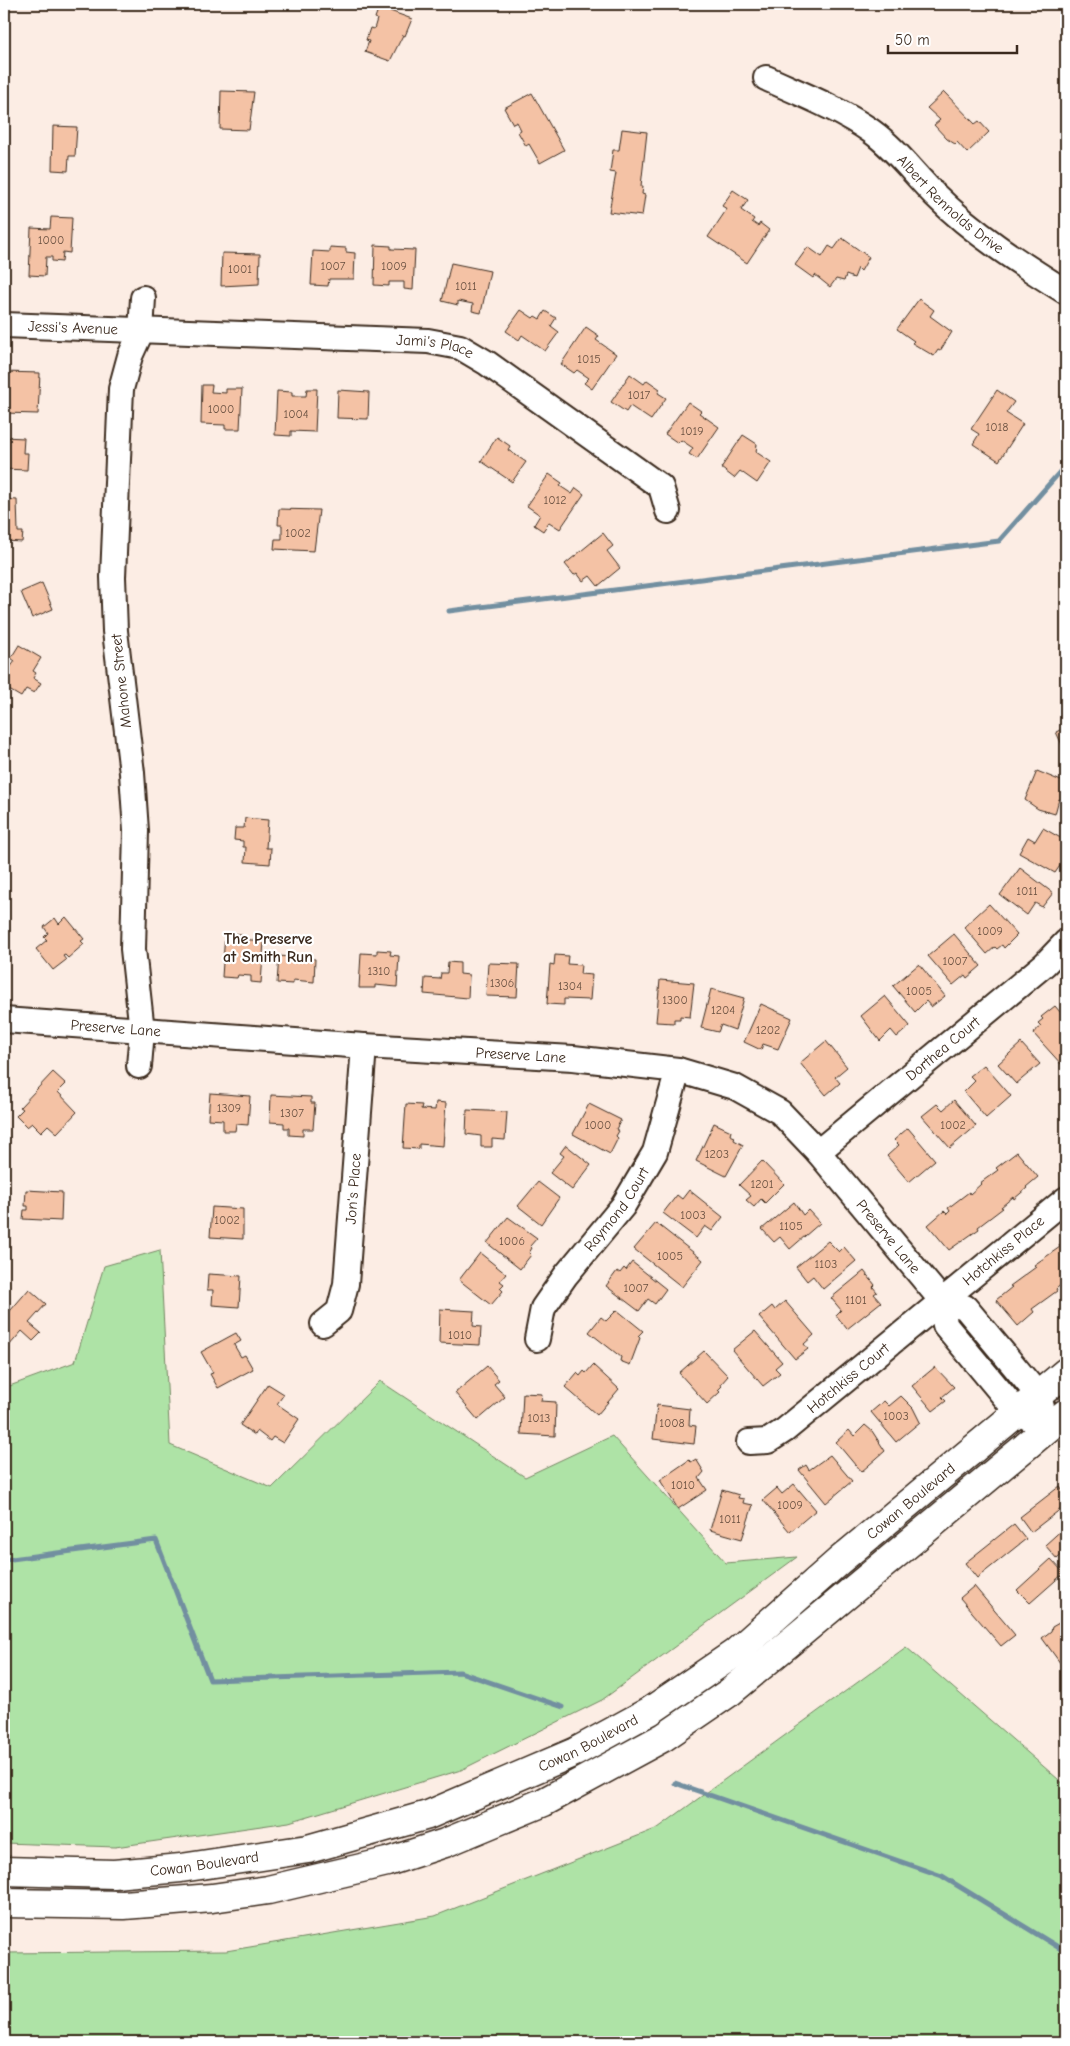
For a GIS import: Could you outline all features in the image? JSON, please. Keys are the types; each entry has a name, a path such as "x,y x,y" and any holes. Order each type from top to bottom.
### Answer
{"main road":[{"name":"Cowan Boulevard","path":"4,1871 114,1874 181,1868 308,1849 428,1815 575,1752 650,1711 734,1653 839,1561 1066,1372"},
{"name":"Cowan Boulevard","path":"4,1903 124,1905 202,1899 268,1890 387,1862 445,1843 544,1802 664,1737 730,1692 1057,1420"},
{"path":"62,1905 63,1873"}],"street":[{"name":"Albert Rennolds Drive","path":"766,78 871,131 892,148 935,195 971,228 1066,292"},
{"name":"Mahone Street","path":"139,1066 142,1030 133,950 136,871 134,802 115,631 113,577 121,389 130,356 141,332 143,298"},
{"name":"Jessi's Avenue","path":"4,325 141,332"},
{"name":"Jami's Place","path":"141,332 428,341 460,347 487,363 661,487 668,511"},
{"name":"Dorthea Court","path":"818,1152 1045,964 1066,942"},
{"name":"Preserve Lane","path":"4,1020 364,1046 573,1058 678,1070 735,1086 780,1112 818,1152 942,1301"},
{"name":"Jon's Place","path":"322,1324 339,1311 346,1284 364,1046"},
{"name":"Raymond Court","path":"537,1339 543,1308 566,1275 623,1206 655,1152 678,1070"},
{"name":"Hotchkiss Place","path":"942,1301 1066,1199"},
{"path":"942,1301 965,1307 1057,1420 1018,1412 945,1324 942,1301"},
{"name":"Hotchkiss Court","path":"749,1442 768,1440 785,1430 942,1301"}],"green space":[{"path":"160,1250 170,1445 272,1488 380,1381 525,1477 612,1436 726,1563 797,1557 602,1700 461,1770 289,1822 115,1847 4,1843 4,1388 75,1362 104,1266"},
{"path":"906,1647 1066,1786 1066,2042 4,2042 4,1953 226,1951 435,1916 658,1828"}],"building":[{"path":"379,7 412,19 405,36 403,35 390,61 365,52 369,41 366,40 370,28 374,29"},
{"path":"221,91 254,92 249,130 220,129"},
{"path":"944,92 975,124 979,121 989,132 967,153 957,142 955,144 947,139 934,125 940,120 927,108"},
{"path":"532,93 564,150 540,163 529,144 526,146 518,132 521,130 517,122 513,124 504,108"},
{"path":"53,126 77,127 75,156 69,156 68,171 52,170"},
{"path":"622,129 647,132 641,186 643,186 642,194 645,195 642,216 609,212 616,173 610,172 613,150 619,150"},
{"path":"733,190 748,200 741,210 754,219 752,222 758,226 760,223 769,230 747,263 708,237 727,209 722,206"},
{"path":"51,217 72,218 70,253 63,252 62,262 52,261 52,257 46,257 45,276 29,275 31,228 50,229"},
{"path":"842,238 869,257 861,271 858,268 854,278 846,275 844,281 836,279 830,287 815,275 813,278 795,265 808,247 822,257 829,246 834,249"},
{"path":"375,245 391,246 391,249 415,250 413,290 404,289 404,282 389,282 389,286 374,285"},
{"path":"330,247 346,248 346,252 355,253 354,279 329,279 328,286 311,285 313,251 330,252"},
{"path":"222,253 260,254 259,284 221,286"},
{"path":"451,263 490,271 481,313 472,311 473,304 458,301 458,305 442,301"},
{"path":"919,299 934,310 930,316 952,332 940,351 938,350 934,356 912,343 914,341 897,329"},
{"path":"521,310 533,318 535,316 540,319 545,311 556,318 551,326 559,332 545,351 522,335 519,340 506,331"},
{"path":"586,327 599,336 596,340 616,354 592,389 584,383 589,378 577,370 574,373 561,364"},
{"path":"4,372 40,373 38,414 4,413"},
{"path":"630,374 644,384 647,380 660,389 658,393 666,398 651,420 630,406 626,412 611,402"},
{"path":"202,385 212,385 211,392 226,393 226,389 242,389 240,429 225,429 225,425 201,424"},
{"path":"307,389 317,389 315,432 291,431 291,436 275,435 277,391 292,392 292,396 306,396"},
{"path":"338,390 369,392 368,419 337,418"},
{"path":"997,390 1014,402 1006,413 1023,424 999,461 973,444 979,434 971,429"},
{"path":"688,402 701,411 699,413 719,427 697,459 689,454 693,448 681,440 678,443 665,434"},
{"path":"743,435 757,444 756,452 771,462 757,483 740,471 734,478 721,468"},
{"path":"4,437 24,438 23,453 28,453 27,470 4,469"},
{"path":"497,437 510,446 508,450 526,462 512,482 481,461"},
{"path":"549,474 562,483 560,486 572,494 576,488 584,494 560,529 549,522 543,531 534,525 540,515 527,506"},
{"path":"4,499 17,500 18,532 23,532 22,542 4,541"},
{"path":"279,509 319,510 314,551 274,549 275,539 282,539 282,525 278,525"},
{"path":"603,533 613,546 607,551 620,568 598,586 590,576 583,581 577,573 574,575 565,564"},
{"path":"42,583 53,609 32,618 21,592"},
{"path":"19,645 41,658 33,671 36,673 33,678 41,683 34,693 26,689 21,697 4,687 4,676 15,661 11,658"},
{"path":"1066,727 1066,753 1056,732"},
{"path":"1037,771 1066,783 1066,802 1059,799 1055,814 1038,809 1025,800"},
{"path":"245,818 268,820 266,848 271,848 270,864 245,862 246,847 243,847 243,841 234,840 235,828 244,828"},
{"path":"1043,828 1066,841 1066,861 1064,860 1055,873 1019,853 1028,837 1035,841"},
{"path":"1020,868 1053,893 1042,907 1035,903 1027,915 1000,895"},
{"path":"989,904 1017,935 1004,948 1002,945 997,949 995,947 987,954 964,927"},
{"path":"66,917 84,939 81,941 84,944 68,958 65,955 63,956 66,960 53,970 36,949 47,940 44,937 48,933 44,927 55,918 59,924"},
{"path":"4,931 8,931 6,955 4,955"},
{"path":"225,933 241,934 240,939 264,941 261,983 251,982 251,976 238,975 237,978 222,977"},
{"path":"954,934 981,966 967,978 965,975 953,985 928,956"},
{"path":"377,950 391,951 390,955 399,956 397,987 375,985 375,988 359,988 361,953 377,954"},
{"path":"555,955 568,956 567,964 581,965 580,974 592,975 590,1000 564,999 564,1005 547,1004 550,964 554,965"},
{"path":"279,956 315,959 314,982 293,980 293,984 277,983"},
{"path":"448,962 460,963 460,974 469,975 468,998 424,994 425,978 440,979 441,973 447,973"},
{"path":"488,963 519,964 517,997 486,996"},
{"path":"919,964 945,996 931,1007 926,1001 915,1012 893,986"},
{"path":"660,980 694,983 690,1017 680,1016 680,1019 674,1019 674,1023 656,1022"},
{"path":"711,989 744,998 735,1030 721,1025 718,1032 701,1028"},
{"path":"885,996 910,1026 897,1037 891,1030 880,1041 861,1016"},
{"path":"761,1004 792,1018 778,1049 763,1044 761,1050 744,1042"},
{"path":"1055,1006 1066,1019 1066,1061 1062,1065 1033,1033 1041,1026 1038,1023 1043,1019 1041,1017"},
{"path":"826,1041 847,1067 835,1077 840,1083 826,1095 800,1063"},
{"path":"1021,1043 1040,1064 1016,1084 998,1064"},
{"path":"984,1065 1011,1096 986,1118 964,1092 975,1081 970,1076"},
{"path":"53,1072 66,1084 58,1092 77,1112 57,1133 48,1125 41,1132 32,1123 27,1127 16,1116 23,1109 20,1107"},
{"path":"210,1093 250,1096 248,1125 236,1124 235,1131 223,1131 223,1120 208,1119"},
{"path":"271,1095 311,1097 311,1103 315,1103 313,1129 303,1129 303,1136 289,1135 289,1128 284,1128 284,1123 270,1122"},
{"path":"954,1100 976,1126 950,1148 922,1116 937,1104 943,1110"},
{"path":"436,1102 446,1103 443,1146 419,1144 419,1149 403,1148 406,1104 422,1105 421,1109 435,1110"},
{"path":"589,1104 621,1120 616,1129 619,1131 616,1136 618,1138 610,1154 573,1134"},
{"path":"467,1110 507,1112 505,1140 492,1139 492,1147 481,1147 481,1136 466,1134"},
{"path":"714,1123 731,1131 730,1135 735,1137 734,1140 743,1145 726,1176 696,1161"},
{"path":"908,1128 935,1160 909,1182 887,1156 899,1145 894,1140"},
{"path":"566,1145 591,1165 572,1190 550,1173 564,1156 560,1153"},
{"path":"1017,1152 1038,1177 1014,1199 1013,1197 1001,1207 1003,1208 978,1227 979,1229 949,1250 928,1225 944,1211 947,1214 950,1211 948,1208 969,1192 970,1194 980,1183 998,1170 996,1168"},
{"path":"762,1161 784,1184 765,1203 761,1199 754,1207 746,1200 751,1196 739,1185"},
{"path":"538,1182 559,1198 541,1224 518,1206"},
{"path":"26,1190 62,1192 61,1221 23,1219 24,1210 28,1210 28,1206 25,1206"},
{"path":"689,1190 723,1217 712,1231 705,1226 696,1238 663,1213 677,1195 682,1199"},
{"path":"794,1202 803,1215 808,1210 820,1223 790,1249 780,1237 774,1242 762,1229"},
{"path":"212,1207 243,1209 243,1239 210,1237"},
{"path":"508,1217 537,1238 530,1246 532,1248 529,1253 531,1255 520,1269 487,1243"},
{"path":"656,1223 703,1260 682,1287 634,1249"},
{"path":"1066,1239 1066,1280 1056,1289 1057,1291 1032,1309 1034,1312 1018,1326 996,1300 1012,1287 1010,1286 1036,1267 1034,1265 1060,1247 1059,1245"},
{"path":"828,1241 839,1252 844,1247 856,1261 823,1289 813,1276 807,1281 796,1267"},
{"path":"480,1253 506,1274 500,1281 504,1284 500,1288 503,1291 491,1305 459,1280"},
{"path":"632,1262 666,1289 655,1304 648,1299 639,1311 606,1286 617,1271 620,1273 624,1268 626,1270"},
{"path":"864,1271 875,1285 873,1287 877,1292 874,1294 881,1302 847,1329 836,1315 841,1310 831,1298"},
{"path":"208,1274 241,1276 239,1307 212,1305 213,1290 207,1290"},
{"path":"29,1289 46,1304 29,1323 41,1333 33,1341 22,1331 8,1347 4,1343 4,1318"},
{"path":"785,1301 814,1335 804,1344 808,1349 795,1359 759,1317 772,1306 775,1310"},
{"path":"440,1309 474,1311 473,1326 481,1327 480,1345 439,1343"},
{"path":"617,1310 643,1331 638,1336 640,1338 630,1365 620,1361 621,1357 589,1332 601,1317 606,1321"},
{"path":"755,1331 782,1362 775,1368 780,1373 763,1386 732,1350"},
{"path":"236,1333 241,1341 234,1345 241,1357 245,1355 253,1369 218,1388 210,1374 213,1373 201,1352"},
{"path":"704,1351 728,1376 718,1390 720,1392 707,1404 679,1373"},
{"path":"593,1365 619,1389 597,1415 565,1387 577,1373 580,1376 584,1371 586,1373"},
{"path":"487,1366 499,1380 494,1384 505,1397 478,1420 455,1393"},
{"path":"935,1367 954,1387 942,1397 946,1401 933,1411 912,1386"},
{"path":"268,1384 284,1394 277,1404 299,1419 283,1443 273,1437 270,1441 257,1431 255,1435 240,1425"},
{"path":"523,1393 542,1394 541,1401 556,1402 555,1436 521,1434"},
{"path":"901,1396 913,1408 920,1422 896,1442 871,1412 884,1401 889,1406"},
{"path":"657,1405 690,1409 689,1425 696,1426 694,1444 653,1439"},
{"path":"865,1425 872,1431 885,1451 861,1472 836,1442 849,1430 854,1436"},
{"path":"830,1455 852,1481 826,1503 799,1470 806,1465 809,1470"},
{"path":"696,1459 704,1472 699,1478 707,1490 678,1509 660,1480 689,1460 691,1462"},
{"path":"794,1484 816,1510 790,1532 763,1500 777,1488 782,1494"},
{"path":"1060,1486 1066,1495 1066,1505 1031,1532 1020,1517"},
{"path":"722,1490 739,1495 738,1498 744,1499 743,1503 753,1505 742,1539 710,1530"},
{"path":"1014,1524 1026,1539 977,1578 965,1563"},
{"path":"1066,1526 1066,1551 1057,1559 1045,1545"},
{"path":"1051,1559 1064,1573 1030,1603 1017,1590"},
{"path":"974,1586 1015,1635 1001,1646 960,1598"},
{"path":"1066,1619 1066,1671 1042,1638 1051,1631 1052,1627"}],"waterway":[{"path":"449,611 999,541 1066,465"},
{"path":"4,1560 156,1540 210,1680 460,1672 563,1707"},
{"path":"675,1783 942,1876 1066,1952"}],"district":[{"name":"The Preserve at Smith Run","path":"268,948"}]}
